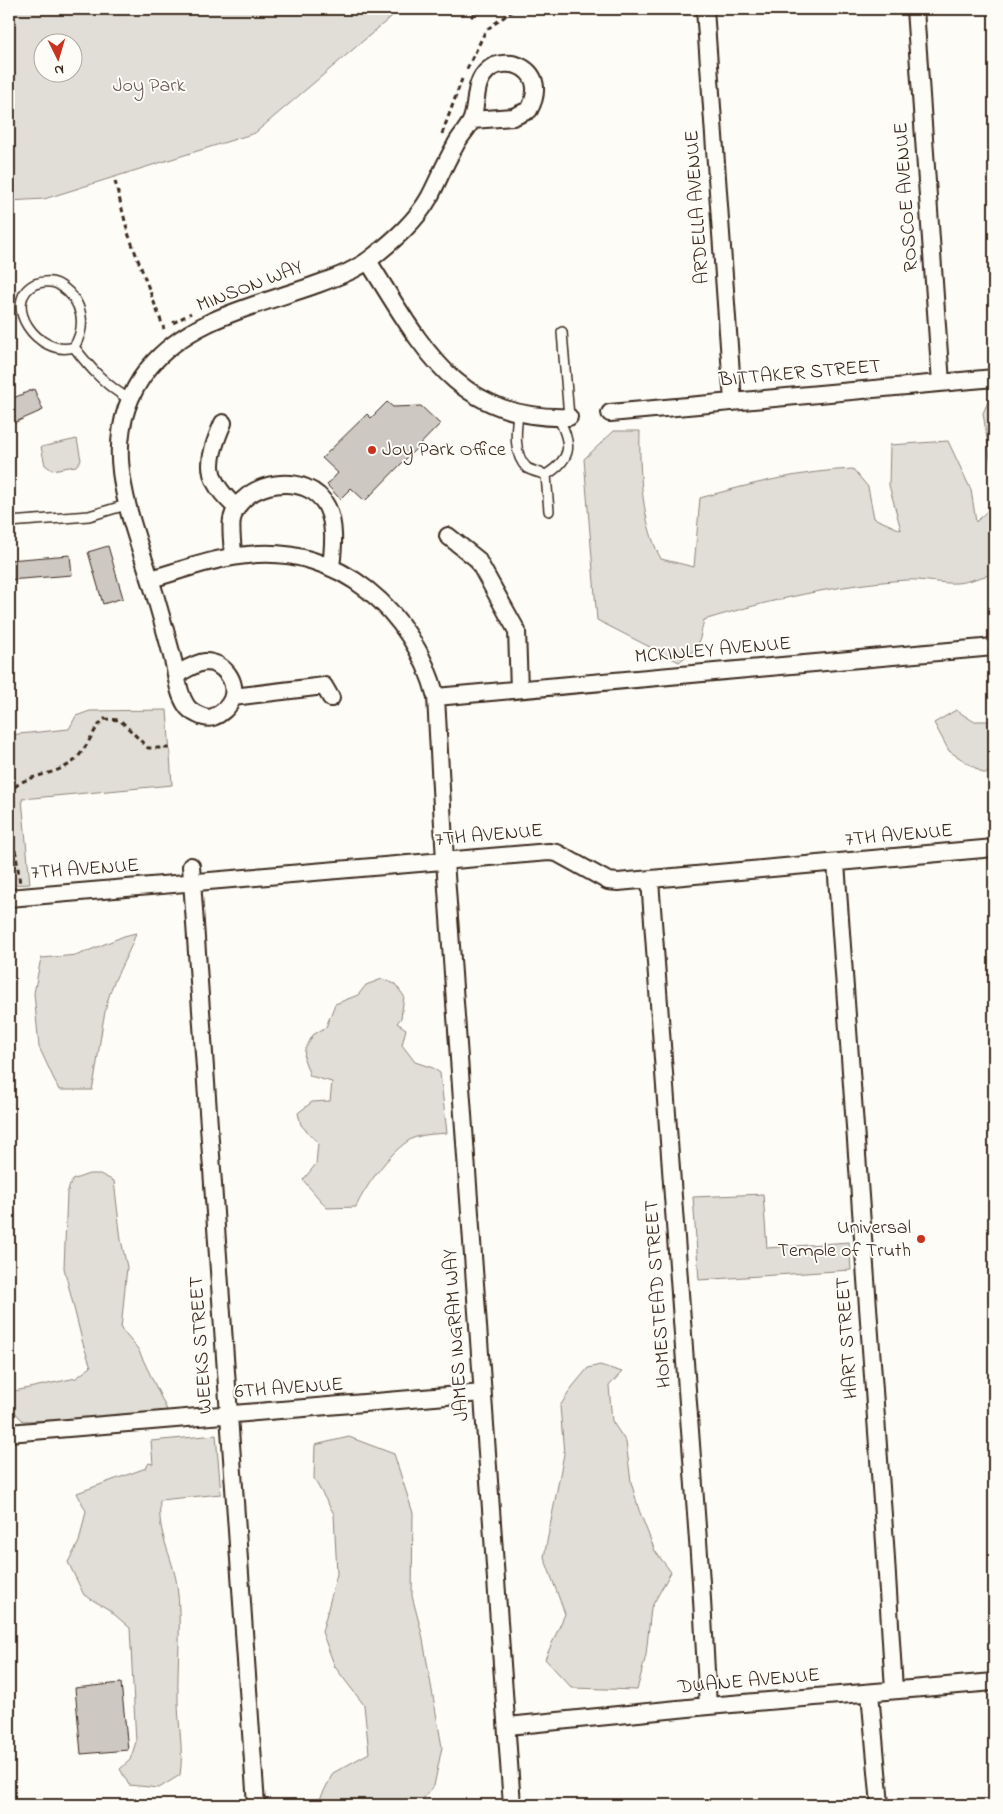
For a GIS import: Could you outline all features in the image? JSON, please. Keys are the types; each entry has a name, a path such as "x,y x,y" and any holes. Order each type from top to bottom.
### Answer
{"street":[{"name":"ARDELLA AVENUE","path":"704,9 733,402"},
{"name":"ROSCOE AVENUE","path":"915,9 941,383"},
{"name":"MINSON WAY","path":"233,697 227,708 213,717 204,718 187,707 176,675 151,579 126,505 120,471 119,446 131,400 139,382 164,352 200,327 341,276 368,261 397,237 420,211 453,148 472,120"},
{"path":"368,261 433,360 466,390 518,414 564,417"},
{"name":"BITTAKER STREET","path":"610,414 994,378"},
{"path":"222,423 214,442 209,465 213,481 222,495 237,508"},
{"path":"233,557 232,519 247,494 272,486 299,484 313,492 326,505 331,519 333,540 331,568"},
{"path":"448,536 477,559 517,631 519,690"},
{"name":"JAMES INGRAM WAY","path":"151,579 233,557 279,554 318,562 356,580 390,609 404,626 424,660 436,697 445,861 482,1393 508,1726 512,1805"},
{"name":"MCKINLEY AVENUE","path":"436,697 994,647"},
{"path":"176,675 195,664 206,662 217,664 228,673 233,684 233,697 324,686 331,698"},
{"name":"7TH AVENUE","path":"9,898 549,852 557,853 608,881 650,880 994,848"},
{"name":"HART STREET","path":"836,863 894,1690"},
{"name":"WEEKS STREET","path":"191,866 256,1805"},
{"name":"HOMESTEAD STREET","path":"650,880 701,1582 708,1706"},
{"name":"6TH AVENUE","path":"9,1433 482,1393"},
{"name":"DUANE AVENUE","path":"508,1726 708,1706 994,1682"},
{"path":"870,1693 880,1805"}],"lane":[{"path":"40,283 57,284 73,299 82,315 82,322 74,347 61,350 52,348 42,343 26,328 18,311 18,300 26,289 40,283"},
{"path":"546,475 560,466 568,452 564,417 562,332"},
{"path":"74,347 90,367 115,392 131,400"},
{"path":"518,414 516,433 518,452 527,468 546,475"},
{"path":"546,475 549,511"},
{"path":"9,522 89,516 126,505"}],"path":[{"path":"471,17 479,9"},
{"path":"439,140 461,82 480,40 486,30 515,9"},
{"path":"115,181 128,233 164,330"},
{"path":"160,332 182,316 199,309"},
{"path":"9,794 14,786 23,780 49,775 74,760 104,719 120,720 148,748 170,748"},
{"path":"9,833 16,854 20,884"}],"green space":[{"name":"Joy Park","path":"9,9 397,9 397,12 255,133 44,199 9,201"},
{"path":"994,399 994,484 983,413 989,400"},
{"path":"614,431 640,431 643,497 650,530 661,559 694,567 700,498 795,475 853,469 868,487 874,518 901,530 889,485 890,445 948,441 971,490 976,522 994,504 994,574 957,583 907,580 856,585 805,594 729,613 704,620 698,647 679,662 597,620 584,459"},
{"path":"77,439 81,460 76,466 52,470 45,465 41,447"},
{"path":"167,710 172,785 22,799 30,884 9,885 9,735 69,729 76,716 90,711"},
{"path":"956,710 973,721 994,721 994,773 983,773 949,751 934,723"},
{"path":"136,933 108,1000 92,1090 59,1090 39,1047 34,993 41,958 78,955"},
{"path":"382,979 395,984 404,996 401,1018 397,1023 406,1029 402,1045 415,1062 433,1068 440,1073 447,1133 416,1137 399,1148 373,1178 356,1207 327,1208 303,1180 316,1164 318,1143 301,1125 298,1113 312,1102 330,1101 332,1082 310,1076 304,1059 305,1049 313,1035 326,1027 335,1004 358,995 366,985"},
{"path":"89,1174 100,1174 114,1181 121,1240 127,1267 121,1329 138,1349 167,1410 119,1418 23,1421 9,1406 10,1392 76,1378 91,1367 83,1344 64,1268 67,1193 72,1180"},
{"path":"763,1194 767,1248 849,1242 851,1270 699,1280 693,1197"},
{"path":"600,1365 622,1372 609,1386 612,1421 626,1442 631,1482 639,1510 655,1551 671,1572 651,1608 646,1655 637,1690 572,1688 545,1659 565,1614 544,1557 564,1454 560,1406 588,1368"},
{"path":"216,1435 221,1494 160,1500 161,1524 165,1544 177,1585 180,1775 159,1788 129,1785 120,1769 130,1760 136,1742 130,1628 108,1609 84,1595 68,1562 79,1542 86,1511 77,1493 146,1468 149,1463 153,1464 151,1441"},
{"path":"349,1437 394,1454 413,1513 412,1596 422,1634 442,1747 434,1786 418,1805 317,1805 333,1773 369,1753 364,1705 335,1667 322,1632 337,1574 334,1514 314,1479 315,1445"}],"building":[{"path":"34,389 43,410 9,425 9,400"},
{"name":"Joy Park Office","path":"387,402 393,407 421,406 440,424 365,501 351,488 340,499 327,485 338,473 322,458 367,414 371,418"},
{"path":"108,546 123,598 103,604 88,552"},
{"path":"70,555 72,575 9,580 9,560"},
{"path":"121,1683 128,1750 81,1754 75,1688"}],"place":[{"name":"Joy Park Office","path":"372,450"},
{"name":"Universal Temple of Truth","path":"921,1239"}]}
